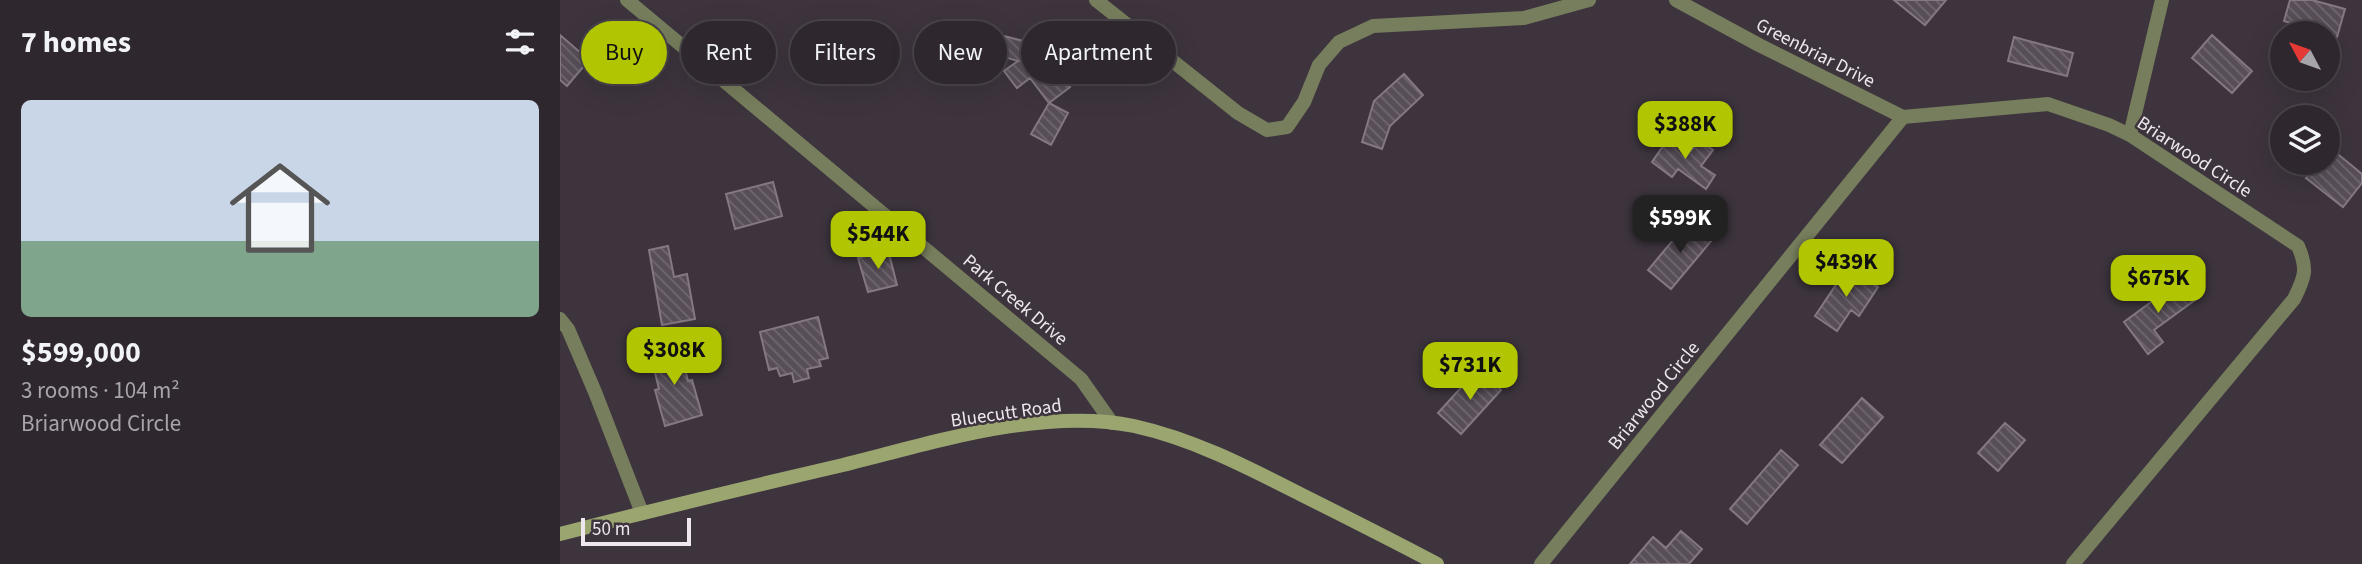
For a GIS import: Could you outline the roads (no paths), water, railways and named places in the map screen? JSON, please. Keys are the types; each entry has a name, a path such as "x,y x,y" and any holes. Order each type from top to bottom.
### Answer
{"street":[{"name":"Park Creek Drive","path":"627,0 1082,379 1112,423"},
{"path":"1096,0 1238,113 1267,130 1287,127 1304,102 1319,65 1339,42 1373,26 1524,18 1589,0"},
{"name":"Greenbriar Drive","path":"1676,0 1903,117"},
{"path":"2130,135 2162,0"},
{"name":"Briarwood Circle","path":"1541,564 1903,117 2048,104 2130,135 2298,246 2304,260 2305,278 2294,299 2073,564"},
{"path":"560,319 568,329 595,392 642,513"},
{"name":"Bluecutt Road","path":"560,534 975,433 1056,422 1112,423 1169,435 1233,461 1437,564"}]}
